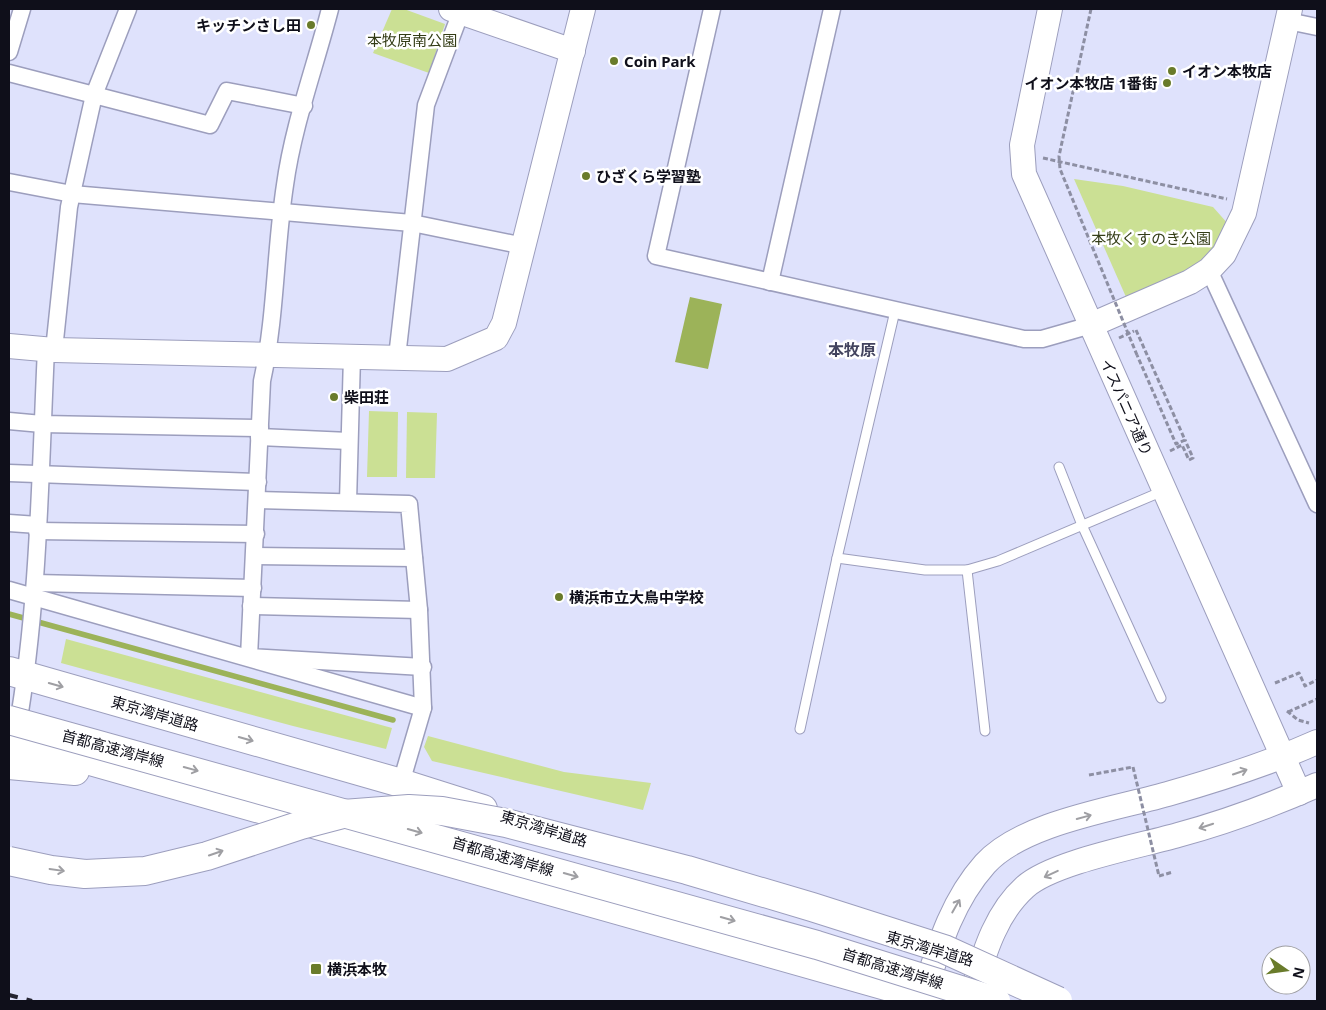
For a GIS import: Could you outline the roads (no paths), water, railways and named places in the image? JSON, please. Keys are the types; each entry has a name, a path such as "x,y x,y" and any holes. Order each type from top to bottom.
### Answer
{"highway":[{"name":"東京湾岸道路","path":"18,674 401,783 937,951 981,962 1073,1001"},
{"path":"10,743 75,771 882,1001"},
{"path":"10,743 931,999"},
{"name":"首都高速湾岸線","path":"10,743 798,939 996,1001"},
{"path":"9,861 51,870 85,874 145,871 183,863 285,830 343,814 409,809 442,811 506,823 687,870 812,907 944,950 1058,1001"}],"street":[{"path":"9,52 22,9"},
{"path":"10,743 18,674 34,590 42,424 50,349 72,194 94,95 128,9"},
{"path":"249,658 262,381 268,354 281,213 285,183 330,9"},
{"path":"9,346 50,349 447,358 496,338 504,323 583,9"},
{"path":"712,9 656,256 1024,339 1042,339 1091,325 1190,282 1209,270 1224,254 1244,213 1289,15 1317,27"},
{"path":"770,282 832,9"},
{"name":"イスパニア通り","path":"1050,9 1022,145 1022,160 1027,185 1282,757 1308,789"},
{"path":"397,357 426,104 458,10 573,52"},
{"path":"9,73 210,125 226,91 304,106"},
{"path":"9,182 72,194 412,223 524,246"},
{"path":"1209,270 1317,504"},
{"path":"348,502 352,356"},
{"path":"9,421 260,433 349,441"},
{"path":"9,473 40,476 258,482"},
{"path":"257,500 409,504 419,610 423,708 401,783"},
{"path":"9,523 37,528 256,534"},
{"path":"255,556 414,558"},
{"path":"9,590 253,588"},
{"path":"34,590 249,658 423,708"},
{"path":"251,606 419,610"},
{"path":"249,658 422,667"},
{"path":"931,999 937,951 952,913 968,885 986,863 1006,846 1051,826 1170,794 1282,757 1317,742"},
{"path":"969,1001 981,962 1007,906 1026,886 1074,864 1181,834 1308,789"}],"lane":[{"path":"800,729 837,558 895,311"},
{"path":"1059,467 1082,525 1161,698"},
{"path":"837,558 925,570 967,570 998,561 1164,491"},
{"path":"967,570 985,731"}],"waterway":[{"path":"9,614 393,720"}],"railway":[{"path":"9,995 32,1001"}],"place":[{"name":"キッチンさし田","path":"311,25"},
{"name":"Coin Park","path":"614,61"},
{"name":"イオン本牧店","path":"1172,71"},
{"name":"イオン本牧店 1番街","path":"1167,83"},
{"name":"ひざくら学習塾","path":"586,176"},
{"name":"柴田荘","path":"334,397"},
{"name":"横浜市立大鳥中学校","path":"559,597"},
{"name":"横浜本牧","path":"316,969"}],"district":[{"name":"本牧原","path":"852,350"}],"park label":[{"name":"本牧原南公園","path":"412,40"},
{"name":"本牧くすのき公園","path":"1151,238"}]}
